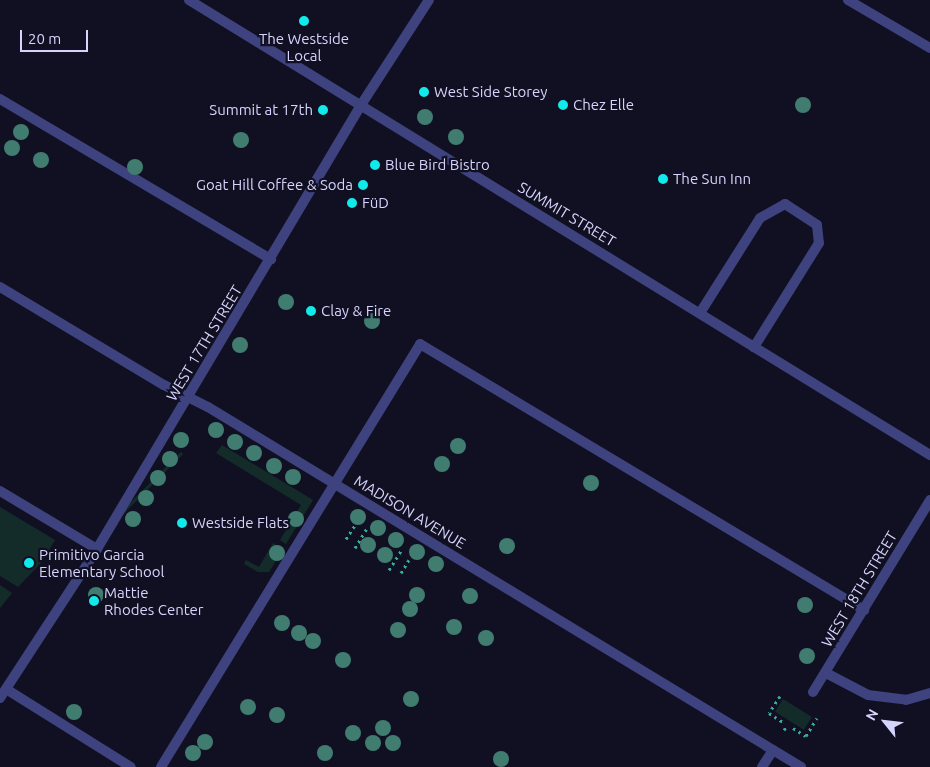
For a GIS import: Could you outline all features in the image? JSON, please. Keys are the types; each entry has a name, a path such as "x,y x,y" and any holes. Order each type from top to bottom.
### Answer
{"street":[{"name":"SUMMIT STREET","path":"189,0 930,455"},
{"name":"WEST 17TH STREET","path":"0,698 97,549 361,105 429,0"},
{"path":"848,0 930,48"},
{"path":"0,99 271,259"},
{"path":"700,314 760,218 785,204 817,225 819,243 754,347"},
{"name":"MADISON AVENUE","path":"0,287 164,385 189,396 801,767"},
{"path":"161,767 420,344 864,610"},
{"path":"0,491 97,549"},
{"name":"WEST 18TH STREET","path":"812,692 930,500"},
{"path":"826,672 868,695 906,700 930,693"},
{"path":"6,689 131,767"},
{"path":"762,767 773,750"}],"path":[{"path":"346,539 357,522"},
{"path":"355,548 367,528"},
{"path":"389,570 402,549"},
{"path":"401,573 412,555"},
{"path":"780,696 769,713 783,722"},
{"path":"792,728 806,736 817,718"}],"green space":[{"path":"222,445 313,500 286,544 280,540 301,505 216,453"},
{"path":"181,452 183,454 116,521 114,519"},
{"name":"Primitivo Garcia Elementary School","path":"0,507 55,540 41,563 18,587 0,576"},
{"path":"273,543 283,549 269,572 258,572 244,564 246,560 259,567"},
{"path":"0,585 12,593 0,608"},
{"path":"783,699 812,717 804,730 775,712"}],"place":[{"name":"The Westside Local","path":"304,21"},
{"name":"West Side Storey","path":"424,92"},
{"name":"Chez Elle","path":"563,105"},
{"name":"Summit at 17th","path":"323,110"},
{"name":"Blue Bird Bistro","path":"375,165"},
{"name":"The Sun Inn","path":"663,179"},
{"name":"Goat Hill Coffee & Soda","path":"363,185"},
{"name":"FüD","path":"352,203"},
{"name":"Clay & Fire","path":"311,311"},
{"name":"Westside Flats","path":"182,523"},
{"name":"Primitivo Garcia Elementary School","path":"29,563"},
{"name":"Mattie Rhodes Center","path":"94,601"}]}
